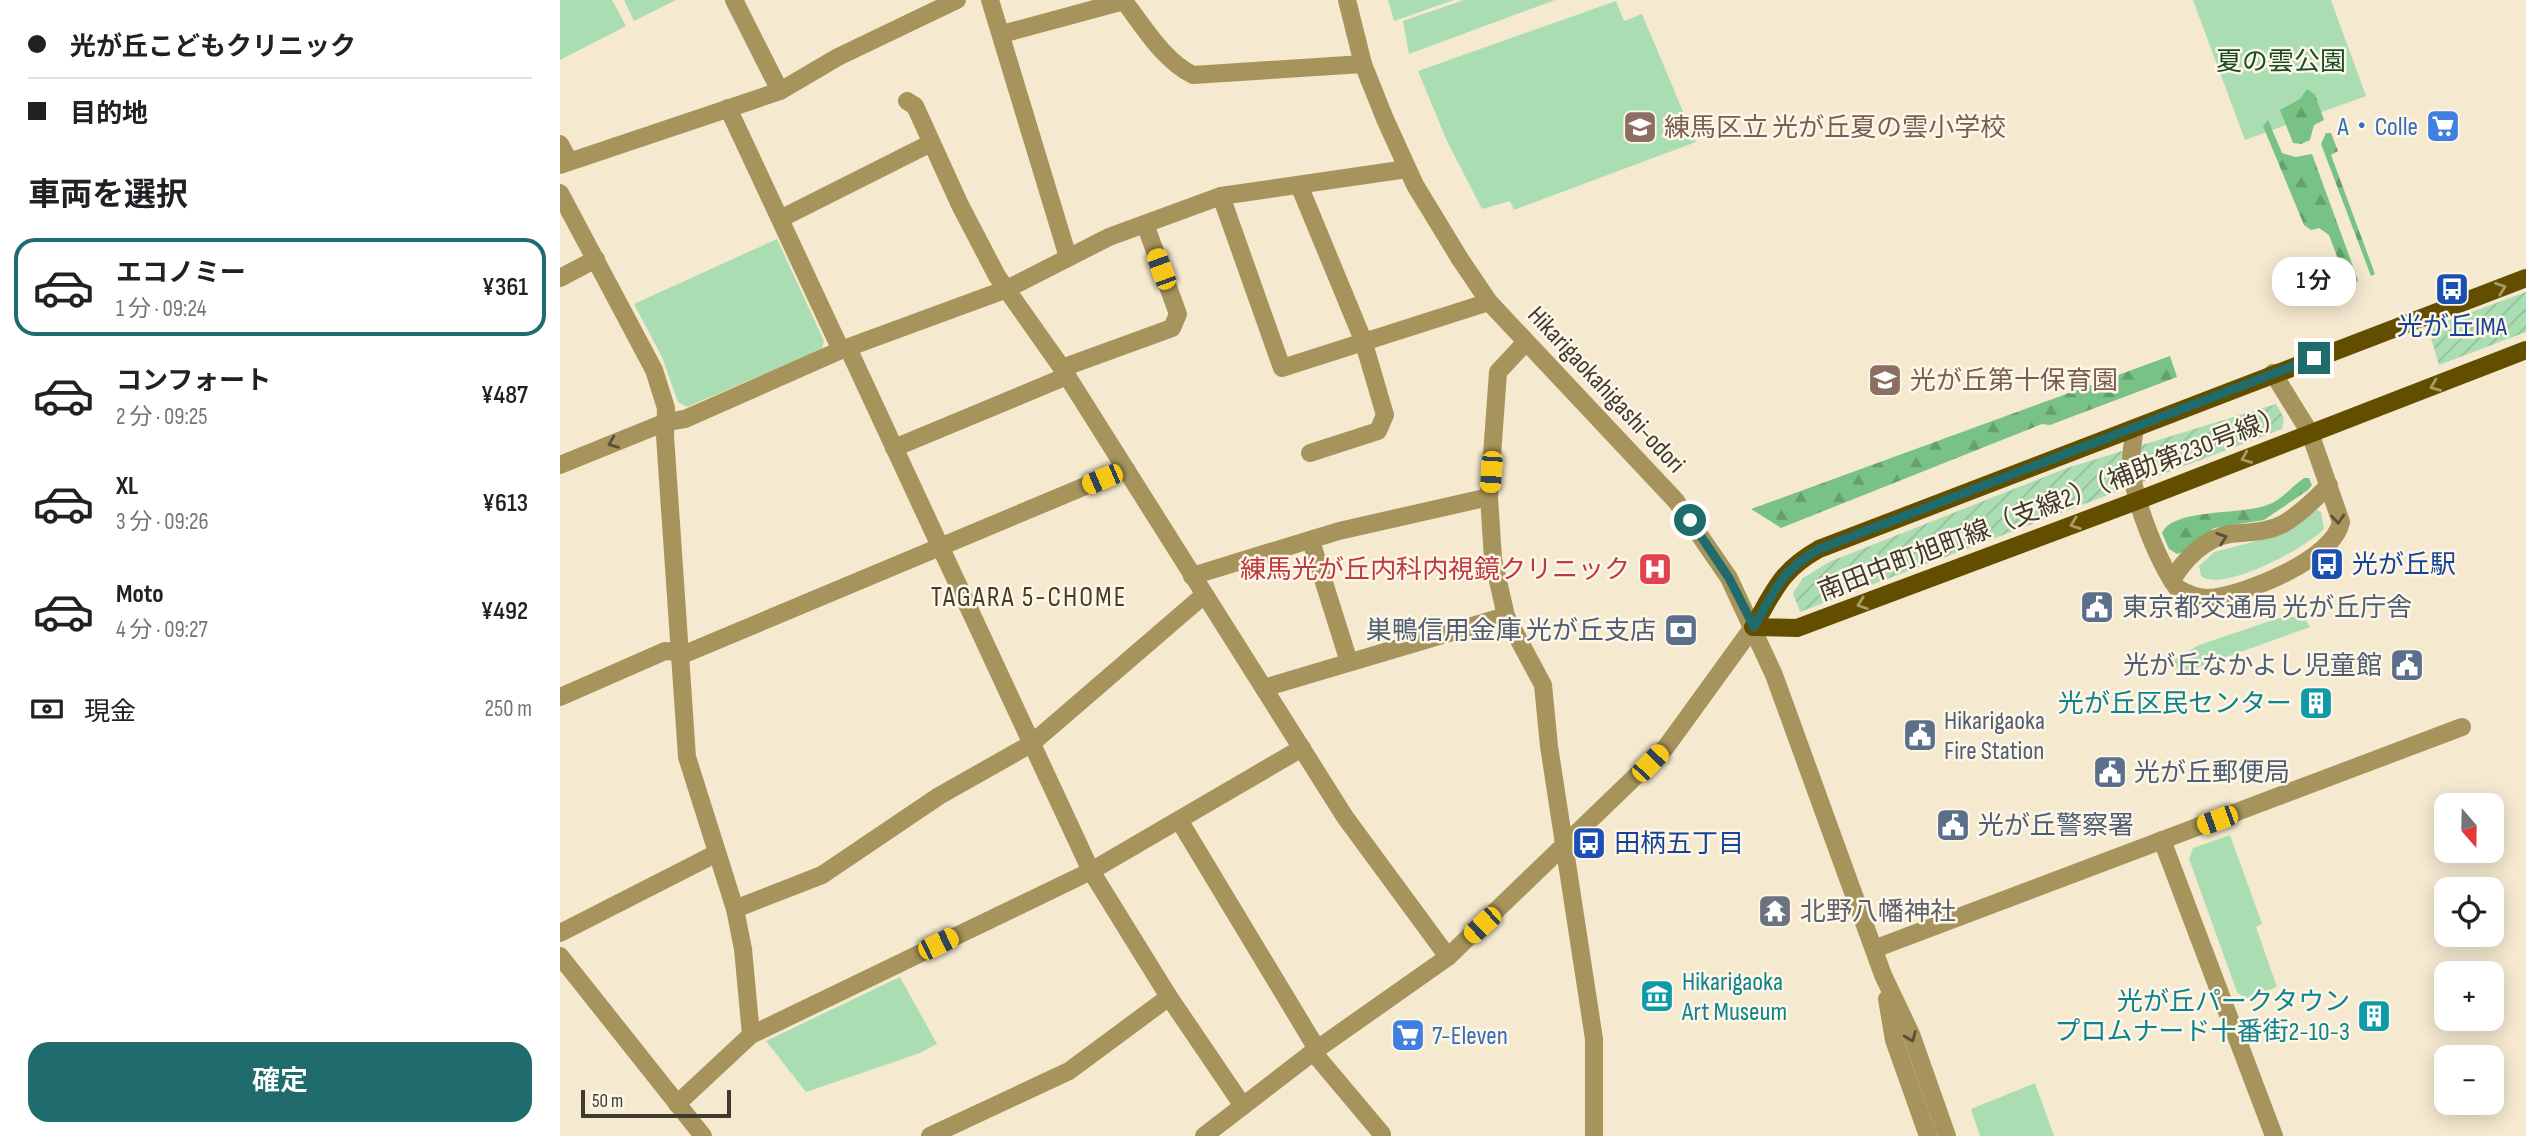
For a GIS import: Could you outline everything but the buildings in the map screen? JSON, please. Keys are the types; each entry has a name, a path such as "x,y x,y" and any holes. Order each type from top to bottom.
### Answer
{"main road":[{"name":"南田中町旭町線（支線2）（補助第230号線）","path":"2526,278 1819,549 1794,563 1780,581 1754,627 1797,628 2140,500 2526,350"}],"street":[{"path":"734,0 780,91"},
{"path":"560,144 564,163 780,91 838,57 957,0"},
{"path":"990,0 1068,257"},
{"name":"Hikarigaokahigashi-odori","path":"1347,0 1363,64 1408,169 1435,222 1489,302 1675,501 1729,578 1754,627 1883,975 1911,1034 1947,1136"},
{"path":"1002,34 1124,1 1156,43 1184,70 1193,75 1363,64"},
{"path":"908,101 915,106 960,205 1007,289 1065,372 1345,817 1448,957"},
{"path":"728,108 894,448 1091,871 1169,997 1243,1106"},
{"path":"782,218 931,143"},
{"path":"560,465 666,422 685,419 844,349 1007,289 1068,257 1221,196 1408,169"},
{"path":"1300,185 1363,340 1385,415 1378,430 1310,453"},
{"path":"560,193 654,370 666,408 687,757 735,909 743,949 751,1035"},
{"path":"1221,196 1282,368 1489,302"},
{"path":"894,448 1172,328 1178,314 1145,225"},
{"path":"560,278 596,259"},
{"path":"1526,342 1498,372 1489,497 1493,559 1506,616 1543,685 1549,746 1594,1039 1594,1136"},
{"path":"2135,429 2131,464 2140,500 2176,588 2189,595 2205,598 2221,596 2275,576 2320,553 2332,543 2341,522 2310,432 2273,373"},
{"path":"560,697 665,651 687,653 1126,470"},
{"path":"2172,580 2186,560 2206,545 2226,535 2260,531 2282,524 2329,485"},
{"path":"1192,576 1311,541 1489,497"},
{"path":"1311,541 1349,662"},
{"path":"735,909 821,875 939,796 1031,744 1204,595"},
{"path":"1264,688 1506,616"},
{"path":"1204,1136 1315,1050 1448,957 1666,747 1754,627"},
{"path":"1874,949 2462,727"},
{"path":"677,1104 751,1035 1091,871 1302,748"},
{"path":"1179,820 1315,1050 1382,1134"},
{"path":"2162,840 2274,1136"},
{"path":"560,933 717,853"},
{"path":"560,956 703,1136"},
{"name":"Hikarigaokahigashi-odori","path":"1883,975 1894,1040 1928,1136"},
{"path":"930,1136 1069,1071 1169,997"}],"green space":[{"path":"560,0 612,0 626,26 560,60"},
{"path":"624,0 676,0 634,21"},
{"path":"1388,0 1454,0 1394,21"},
{"path":"1464,0 1555,0 1409,54 1403,21"},
{"name":"夏の雲公園","path":"2193,0 2331,0 2366,96 2245,140"},
{"path":"1616,1 1624,21 1642,14 1696,142 1514,210 1510,201 1482,209 1447,141 1418,71"},
{"path":"2307,89 2315,95 2324,120 2314,125 2310,140 2301,144 2293,143 2280,110 2300,99"},
{"path":"2268,120 2282,153 2296,157 2312,154 2358,280 2354,285 2347,283 2329,235 2319,228 2311,230 2304,225 2263,126"},
{"path":"2326,133 2331,133 2338,151 2331,155 2375,274 2371,276 2321,144"},
{"path":"777,239 824,341 822,349 687,407 678,402 662,357 634,304"},
{"path":"2526,292 2526,332 2439,365 2428,328"},
{"path":"2170,356 2177,377 2050,425 2042,424 1781,528 1751,509"},
{"path":"2276,404 2284,418 2282,429 1800,612 1793,593 1803,578 1829,562 2067,468"},
{"path":"2304,478 2309,478 2312,485 2308,490 2264,520 2214,528 2177,554 2169,549 2162,533 2169,525 2196,515 2263,507 2278,500"},
{"path":"2317,510 2321,512 2324,529 2284,556 2264,566 2227,578 2212,580 2201,576 2199,566 2214,552 2280,535"},
{"path":"2282,617 2304,617 2310,627 2179,674 2174,660 2199,645"},
{"path":"2230,835 2262,924 2256,927 2277,987 2246,999 2237,992 2189,859 2193,848"},
{"path":"900,977 937,1044 920,1053 806,1092 766,1041"},
{"path":"2035,1083 2054,1136 1980,1136 1971,1109"}],"place":[{"name":"A・Colle","path":"2443,126"},
{"name":"練馬区立 光が丘夏の雲小学校","path":"1640,127"},
{"name":"光が丘IMA","path":"2452,289"},
{"name":"光が丘第十保育園","path":"1885,380"},
{"name":"光が丘駅","path":"2327,564"},
{"name":"練馬光が丘内科内視鏡クリニック","path":"1655,569"},
{"name":"東京都交通局 光が丘庁舎","path":"2097,607"},
{"name":"巣鴨信用金庫 光が丘支店","path":"1681,630"},
{"name":"光が丘なかよし児童館","path":"2407,665"},
{"name":"光が丘区民センター","path":"2316,703"},
{"name":"Hikarigaoka Fire Station","path":"1920,735"},
{"name":"光が丘郵便局","path":"2110,772"},
{"name":"光が丘警察署","path":"1953,825"},
{"name":"田柄五丁目","path":"1589,843"},
{"name":"北野八幡神社","path":"1775,911"},
{"name":"Hikarigaoka Art Museum","path":"1657,996"},
{"name":"光が丘パークタウン プロムナード十番街2-10-3","path":"2374,1016"},
{"name":"7-Eleven","path":"1408,1035"}],"district":[{"name":"TAGARA 5-CHOME","path":"1029,596"}],"route":[{"path":"1690,520 1729,578 1754,627 1780,581 1794,563 1819,549 2314,358"}]}
